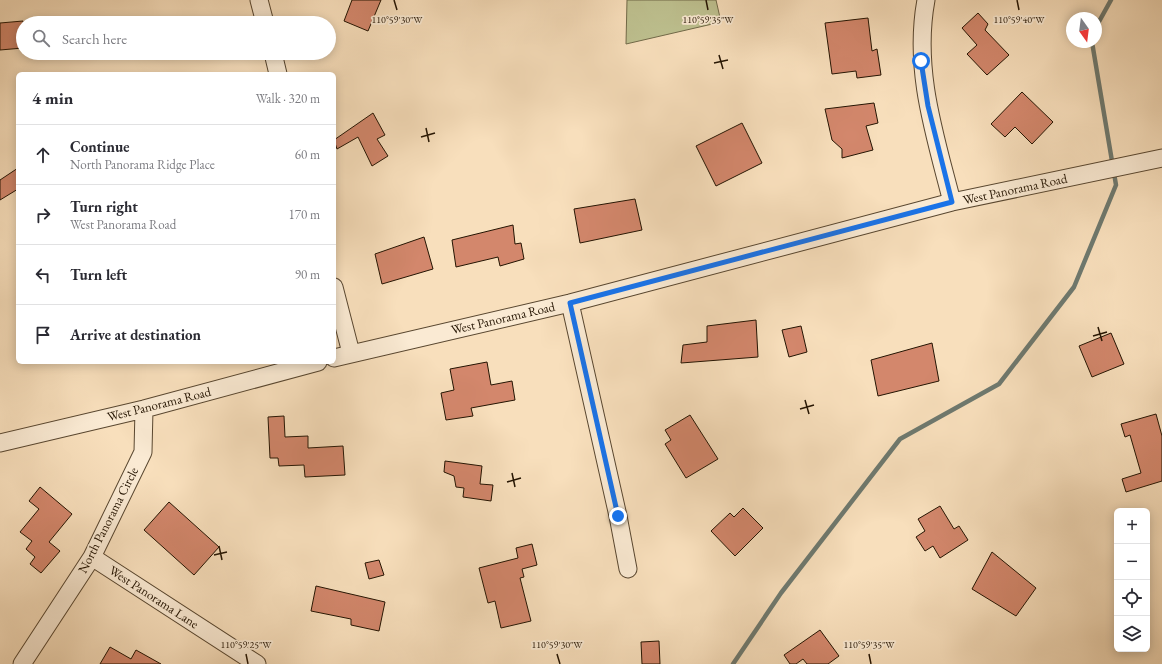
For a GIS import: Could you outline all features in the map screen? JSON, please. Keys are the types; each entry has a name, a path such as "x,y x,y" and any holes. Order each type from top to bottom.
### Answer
{"street":[{"path":"259,0 263,16"},
{"path":"926,0 922,23 921,61 928,106 952,202"},
{"path":"275,60 278,72"},
{"name":"West Panorama Road","path":"336,357 570,303 952,202 1162,158"},
{"path":"336,295 351,353"},
{"path":"570,303 618,516 628,569"},
{"name":"West Panorama Road","path":"0,443 144,408 310,364"},
{"name":"North Panorama Circle","path":"22,664 92,557 143,452 144,408"},
{"name":"West Panorama Lane","path":"92,557 257,664"}],"green space":[{"path":"627,0 716,0 721,22 626,44"}],"building":[{"path":"352,0 381,0 368,31 344,21"},
{"path":"978,13 988,24 985,30 1009,55 987,75 967,54 977,45 962,28"},
{"path":"868,18 872,51 877,49 881,75 857,78 856,71 832,74 825,23"},
{"path":"16,22 16,49 0,50 0,23"},
{"path":"1022,92 1053,122 1032,144 1015,127 1005,137 991,124"},
{"path":"874,103 878,123 866,126 873,150 842,158 842,149 832,140 825,109"},
{"path":"373,113 385,135 377,139 388,156 372,166 358,137 337,149 336,139"},
{"path":"742,123 762,163 716,186 696,146"},
{"path":"16,169 16,190 0,200 0,180"},
{"path":"635,199 642,230 580,243 574,209"},
{"path":"513,225 515,244 521,243 524,259 500,266 498,257 456,267 452,240"},
{"path":"424,237 433,269 382,284 375,254"},
{"path":"756,320 758,357 681,363 683,345 707,342 707,326"},
{"path":"801,326 807,352 789,357 782,330"},
{"path":"1111,333 1124,364 1092,377 1079,346"},
{"path":"932,343 939,381 878,396 871,360"},
{"path":"487,362 491,385 512,381 515,400 471,408 473,416 446,420 441,393 454,390 450,369"},
{"path":"1156,414 1162,436 1162,481 1126,492 1122,479 1141,473 1130,435 1125,437 1121,424"},
{"path":"690,415 718,459 686,478 665,444 671,440 665,430"},
{"path":"284,416 285,437 308,436 308,448 343,446 345,475 305,477 304,465 279,466 278,458 270,458 268,417"},
{"path":"445,461 482,466 480,484 493,485 491,501 463,497 464,488 456,487 454,476 444,472"},
{"path":"40,487 72,514 49,542 60,551 41,573 30,564 35,557 26,549 32,541 20,532 39,509 29,501"},
{"path":"169,502 219,547 194,575 144,530"},
{"path":"940,506 954,529 959,526 968,540 940,558 933,546 925,551 916,537 925,531 918,519"},
{"path":"743,508 763,528 735,556 711,531 730,513 734,517"},
{"path":"532,544 537,565 522,569 524,577 520,578 531,621 501,628 495,601 488,603 479,568 518,558 516,548"},
{"path":"992,552 1036,588 1016,616 972,589"},
{"path":"379,560 384,575 369,579 365,563"},
{"path":"316,586 385,602 379,631 351,625 351,619 311,611"},
{"path":"820,630 839,656 828,664 807,664 803,659 796,664 790,664 784,655"},
{"path":"659,641 660,664 642,664 641,642"},
{"path":"110,647 131,659 136,650 161,664 100,664"}],"waterway":[{"path":"1102,16 1111,0"},
{"path":"733,664 781,593 900,439 999,384 1074,287 1116,185 1093,48"}],"route":[{"path":"618,516 570,303 952,202 928,106 921,61"}]}
